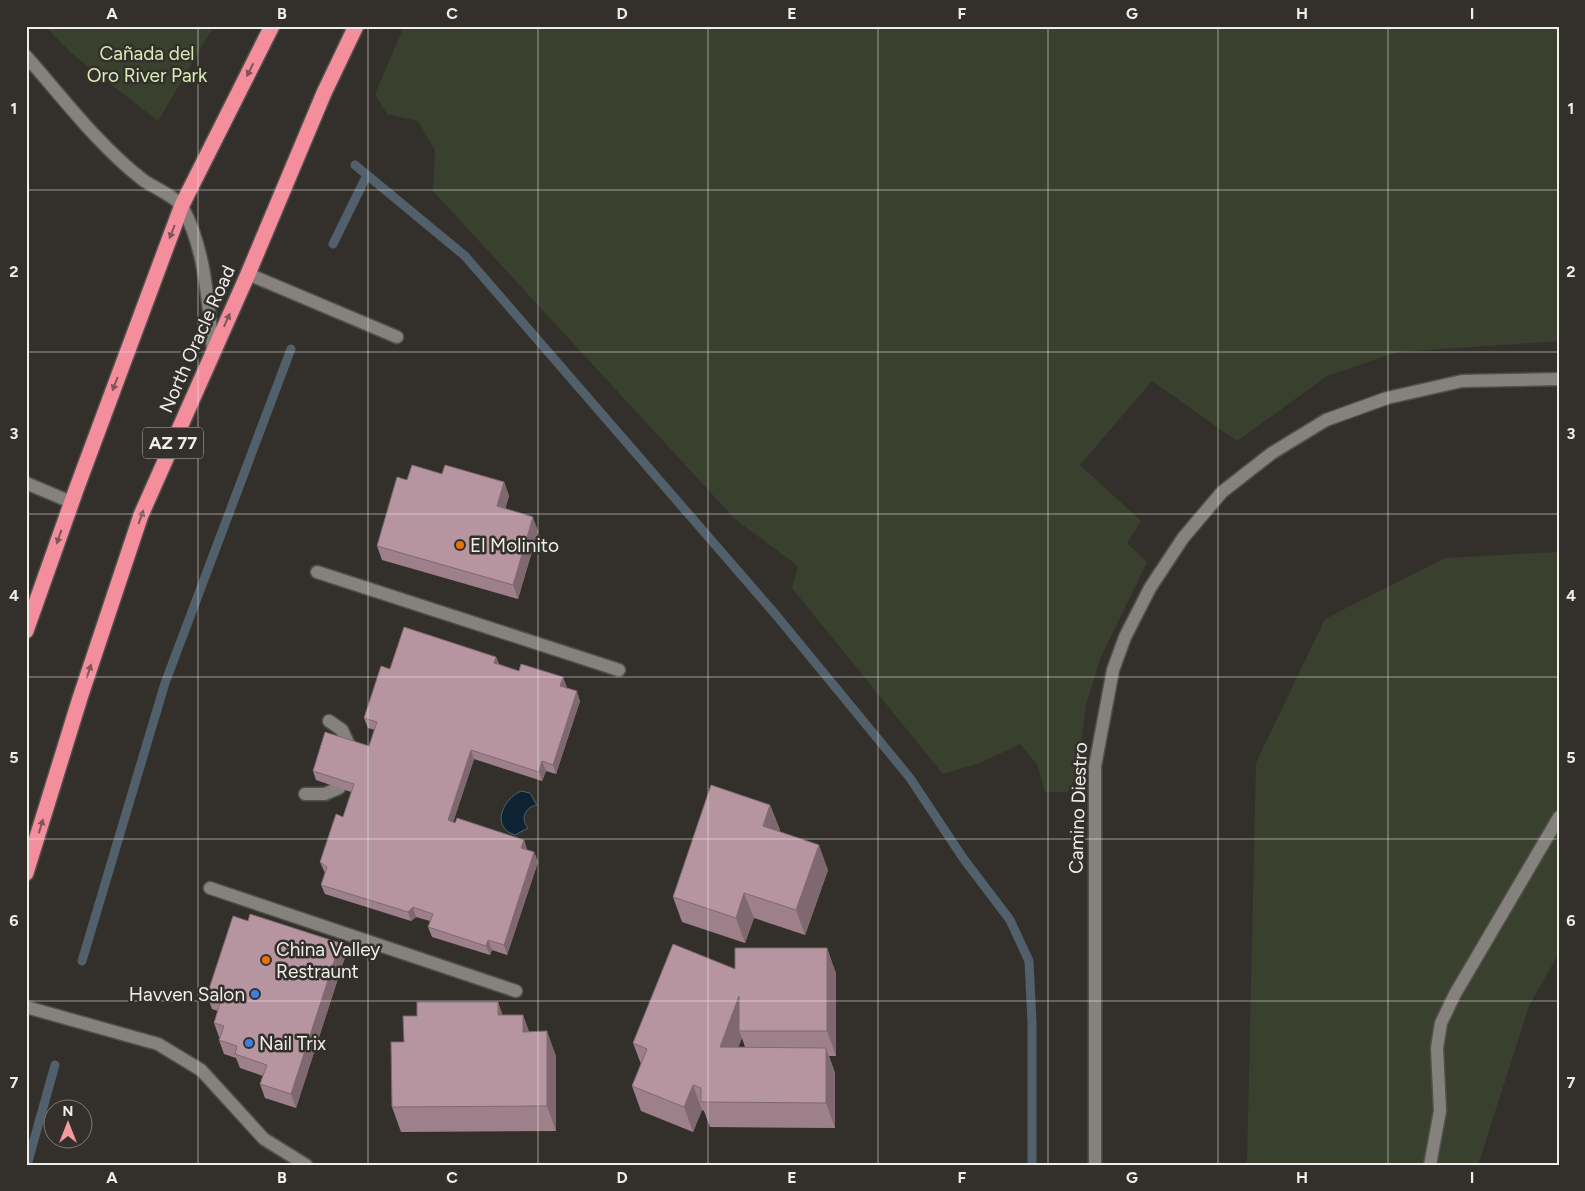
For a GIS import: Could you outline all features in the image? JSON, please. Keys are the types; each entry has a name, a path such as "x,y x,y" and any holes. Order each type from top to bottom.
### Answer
{"highway":[{"path":"26,631 71,502 182,205 272,26"},
{"name":"North Oracle Road","path":"26,873 80,698 141,515 248,274 324,93 356,26"}],"street":[{"path":"26,56 120,160 144,180 182,205 197,237 213,352"},
{"path":"248,274 397,337"},
{"name":"Camino Diestro","path":"1095,1165 1095,766 1112,670 1125,636 1150,588 1184,538 1222,492 1272,453 1326,420 1387,398 1462,381 1559,379"},
{"path":"26,483 71,502"},
{"path":"317,572 619,670"},
{"path":"329,721 342,730 351,748"},
{"path":"305,794 325,794 339,788"},
{"path":"1430,1165 1440,1111 1437,1048 1441,1023 1455,994 1559,817"},
{"path":"210,888 516,991"},
{"path":"26,1007 158,1044 201,1070 264,1138 306,1165"}],"green space":[{"name":"Cañada del Oro River Park","path":"45,26 214,26 158,121 71,53"},
{"path":"404,26 1559,26 1559,341 1398,352 1327,376 1237,441 1152,381 1080,465 1141,521 1127,543 1147,562 1100,659 1086,705 1077,773 1068,792 1045,792 1037,764 1020,744 980,763 943,774 792,588 798,566 736,520 433,191 435,151 418,121 387,114 375,94"},
{"path":"1559,552 1559,953 1529,1006 1478,1165 1247,1165 1256,763 1325,619 1445,558"}],"water":[{"path":"521,791 530,793 537,805 529,808 525,814 524,821 528,828 515,835 507,831 501,820 502,813 509,800"}],"building":[{"name":"El Molinito","path":"412,465 442,474 445,465 504,482 497,506 533,517 513,585 377,546 397,477 407,480"},
{"path":"404,627 496,657 494,663 519,671 521,664 563,677 560,686 577,691 553,765 542,761 539,772 471,750 448,820 455,823 457,818 524,840 521,848 534,852 504,945 488,940 486,946 428,927 433,914 413,907 408,912 321,885 327,867 320,862 336,814 343,817 354,784 313,771 325,732 369,746 377,722 364,718 381,666 390,669"},
{"path":"711,785 770,805 763,826 819,845 796,910 744,893 736,918 673,897"},
{"path":"250,914 340,943 291,1094 260,1084 267,1065 235,1054 237,1046 219,1040 224,1026 214,1023 221,1000 207,995 233,916 248,921"},
{"path":"673,944 735,969 735,948 827,948 827,1031 739,1031 739,996 720,1047 826,1048 826,1103 701,1102 701,1088 693,1085 684,1107 632,1086 647,1049 633,1043"},
{"path":"417,1002 498,1002 498,1015 523,1015 523,1032 547,1031 547,1106 392,1107 391,1042 404,1042 403,1016 417,1016"}],"waterway":[{"path":"355,165 465,256 776,615 910,778 963,858 1010,920 1029,961 1032,1023 1032,1165"},
{"path":"333,244 367,175"},
{"path":"82,961 165,683 291,349"},
{"path":"27,1165 55,1065"}],"place":[{"name":"El Molinito","path":"460,545"},
{"name":"China Valley Restraunt","path":"266,960"},
{"name":"Havven Salon","path":"255,994"},
{"name":"Nail Trix","path":"249,1043"}]}
